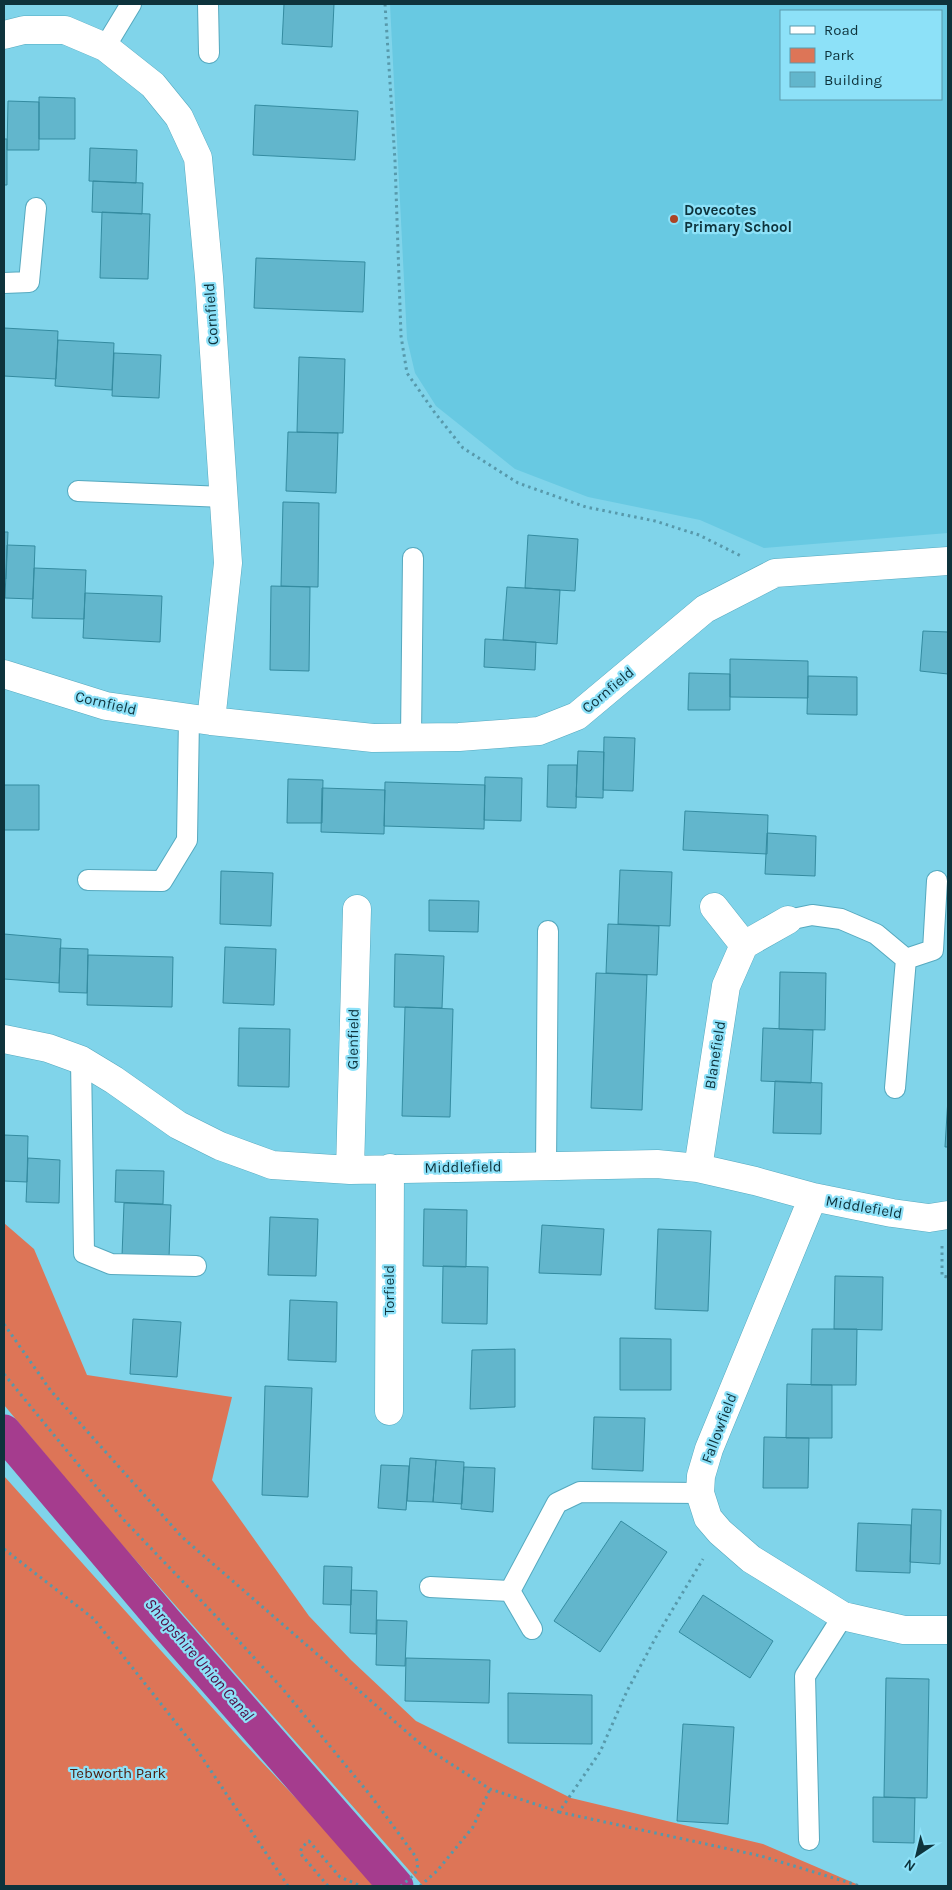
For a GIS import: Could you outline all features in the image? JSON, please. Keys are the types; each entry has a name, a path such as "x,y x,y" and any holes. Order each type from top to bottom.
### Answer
{"street":[{"name":"Cornfield","path":"4,35 24,30 65,30 105,47 153,85 178,117 198,158 209,276 228,563 200,720"},
{"name":"Cornfield","path":"4,674 106,706 200,720 373,738 459,737 539,731 577,716 705,609 775,573 948,561"},
{"path":"714,906 744,945 788,920"},
{"name":"Glenfield","path":"350,1170 357,909"},
{"name":"Blanefield","path":"698,1168 726,986 744,945"},
{"name":"Middlefield","path":"4,1039 48,1048 81,1060 114,1080 178,1125 220,1146 272,1165 350,1170 657,1164 698,1168 813,1197 929,1218 948,1215"},
{"name":"Torfield","path":"389,1411 390,1168"},
{"name":"Fallowfield","path":"813,1197 709,1449 701,1476 700,1493 708,1518 720,1532 751,1559 843,1616 904,1630 948,1630"}],"lane":[{"path":"105,47 131,4"},
{"path":"208,4 209,53"},
{"path":"4,283 29,282 36,208"},
{"path":"78,491 224,497"},
{"path":"411,737 413,558"},
{"path":"88,880 162,881 187,840 200,720"},
{"path":"906,959 933,950 937,881"},
{"path":"788,920 812,914 841,919 876,934 906,959"},
{"path":"546,1166 548,931"},
{"path":"895,1088 906,959"},
{"path":"81,1060 84,1253 111,1264 196,1266"},
{"path":"510,1591 557,1503 580,1492 700,1493"},
{"path":"430,1587 510,1591"},
{"path":"510,1591 532,1629"},
{"path":"809,1840 806,1676 843,1616"}],"path":[{"path":"385,4 395,161 401,336 407,373 463,448 518,483 586,508 655,521 699,535 775,573"},
{"path":"4,1324 50,1391 182,1536 423,1746 490,1789 559,1812 761,1856 860,1886"},
{"path":"4,1374 122,1518 214,1613 282,1688 372,1796 416,1857 419,1865 418,1870 401,1886"},
{"path":"559,1812 600,1752 627,1691 656,1637 720,1532"},
{"path":"4,1549 94,1619 195,1747 288,1886"},
{"path":"420,1886 437,1871 473,1827 490,1789"},
{"path":"328,1886 300,1853 302,1846 308,1841 340,1877 361,1886"}],"shaded area":[{"name":"Dovecotes Primary School","path":"390,4 948,4 948,533 764,548 700,520 588,497 515,469 436,406 415,373 407,339"}],"green space":[{"path":"4,1223 34,1249 87,1375 232,1397 212,1480 309,1616 351,1660 416,1721 571,1798 763,1844 861,1886 423,1886 101,1521 4,1405"},
{"name":"Tebworth Park","path":"4,1476 243,1742 379,1886 4,1886"}],"building":[{"path":"284,4 334,4 332,47 282,44"},
{"path":"39,97 75,98 75,139 39,139"},
{"path":"8,101 39,102 39,150 7,150"},
{"path":"255,105 358,111 355,160 253,155"},
{"path":"4,139 7,139 7,185 4,185"},
{"path":"90,148 137,150 136,183 89,181"},
{"path":"93,181 143,183 142,214 92,212"},
{"path":"102,212 150,214 148,279 100,278"},
{"path":"256,258 365,262 363,312 254,308"},
{"path":"4,328 58,331 56,379 4,376"},
{"path":"58,340 114,343 112,390 55,386"},
{"path":"114,353 161,355 159,398 112,396"},
{"path":"299,357 345,359 343,433 297,432"},
{"path":"288,432 338,433 336,493 286,491"},
{"path":"283,502 319,503 318,587 281,586"},
{"path":"4,532 8,532 6,579 4,579"},
{"path":"528,535 578,539 575,591 525,588"},
{"path":"7,545 35,546 33,599 5,598"},
{"path":"34,568 86,570 84,619 32,618"},
{"path":"271,586 310,587 309,671 270,670"},
{"path":"507,587 560,590 557,644 503,640"},
{"path":"85,593 162,596 160,642 83,638"},
{"path":"923,631 948,632 948,674 920,671"},
{"path":"485,639 536,642 535,670 484,667"},
{"path":"730,659 808,661 808,698 730,697"},
{"path":"689,673 730,674 730,710 688,710"},
{"path":"808,676 857,677 857,715 807,714"},
{"path":"604,737 635,738 633,791 603,790"},
{"path":"578,751 604,752 603,798 576,797"},
{"path":"548,765 577,765 576,808 547,807"},
{"path":"485,777 522,778 521,821 484,820"},
{"path":"288,779 323,780 322,823 287,823"},
{"path":"385,782 485,785 484,829 384,826"},
{"path":"4,785 39,785 39,830 4,830"},
{"path":"322,788 385,790 384,834 321,832"},
{"path":"685,811 768,815 767,854 683,850"},
{"path":"767,833 816,836 815,876 765,874"},
{"path":"620,870 672,872 670,926 618,924"},
{"path":"221,871 273,873 271,926 220,924"},
{"path":"429,900 479,901 478,932 429,931"},
{"path":"608,924 659,926 657,975 606,973"},
{"path":"4,934 61,939 59,983 4,979"},
{"path":"225,947 276,949 274,1005 223,1003"},
{"path":"60,948 88,949 87,993 59,992"},
{"path":"395,954 444,956 442,1008 394,1007"},
{"path":"88,955 173,957 172,1007 87,1005"},
{"path":"780,972 826,973 825,1030 779,1029"},
{"path":"596,973 647,975 642,1110 591,1108"},
{"path":"405,1007 453,1009 450,1117 402,1116"},
{"path":"239,1028 290,1029 289,1087 238,1086"},
{"path":"763,1028 813,1030 811,1083 761,1081"},
{"path":"775,1081 822,1083 821,1134 773,1133"},
{"path":"948,1098 948,1147 945,1147"},
{"path":"4,1135 28,1136 27,1182 4,1181"},
{"path":"28,1158 60,1160 59,1203 26,1202"},
{"path":"116,1170 164,1171 163,1204 115,1202"},
{"path":"124,1203 171,1205 169,1257 122,1256"},
{"path":"424,1209 467,1210 466,1267 423,1266"},
{"path":"270,1217 318,1219 316,1276 268,1275"},
{"path":"542,1225 604,1229 601,1275 539,1273"},
{"path":"658,1229 711,1231 708,1311 655,1309"},
{"path":"443,1266 488,1267 487,1324 442,1323"},
{"path":"835,1276 883,1277 882,1330 834,1329"},
{"path":"290,1300 337,1302 336,1362 288,1360"},
{"path":"133,1319 181,1322 177,1377 130,1374"},
{"path":"812,1329 857,1329 856,1385 811,1385"},
{"path":"620,1338 671,1339 671,1390 620,1390"},
{"path":"515,1349 515,1407 470,1409 472,1350"},
{"path":"787,1384 832,1385 832,1438 786,1438"},
{"path":"265,1386 312,1388 308,1497 262,1495"},
{"path":"594,1417 645,1418 643,1471 592,1469"},
{"path":"764,1437 809,1438 808,1488 763,1488"},
{"path":"410,1458 436,1460 433,1502 407,1501"},
{"path":"436,1460 464,1462 462,1504 433,1502"},
{"path":"381,1465 409,1466 406,1510 378,1508"},
{"path":"464,1467 495,1468 493,1512 461,1509"},
{"path":"912,1509 941,1510 940,1564 910,1562"},
{"path":"621,1521 667,1552 600,1652 554,1621"},
{"path":"858,1523 911,1525 910,1573 856,1571"},
{"path":"324,1566 352,1567 351,1605 323,1604"},
{"path":"351,1590 377,1591 376,1634 350,1633"},
{"path":"703,1595 773,1641 750,1678 679,1632"},
{"path":"377,1620 407,1621 405,1666 376,1665"},
{"path":"406,1658 490,1660 489,1703 405,1701"},
{"path":"886,1678 929,1679 927,1798 884,1797"},
{"path":"508,1693 592,1695 592,1744 508,1743"},
{"path":"683,1724 734,1727 728,1824 677,1821"},
{"path":"873,1797 915,1798 914,1843 873,1842"}],"waterway":[{"name":"Shropshire Union Canal","path":"4,1432 165,1622 396,1886"}],"place":[{"name":"Dovecotes Primary School","path":"674,219"}]}
